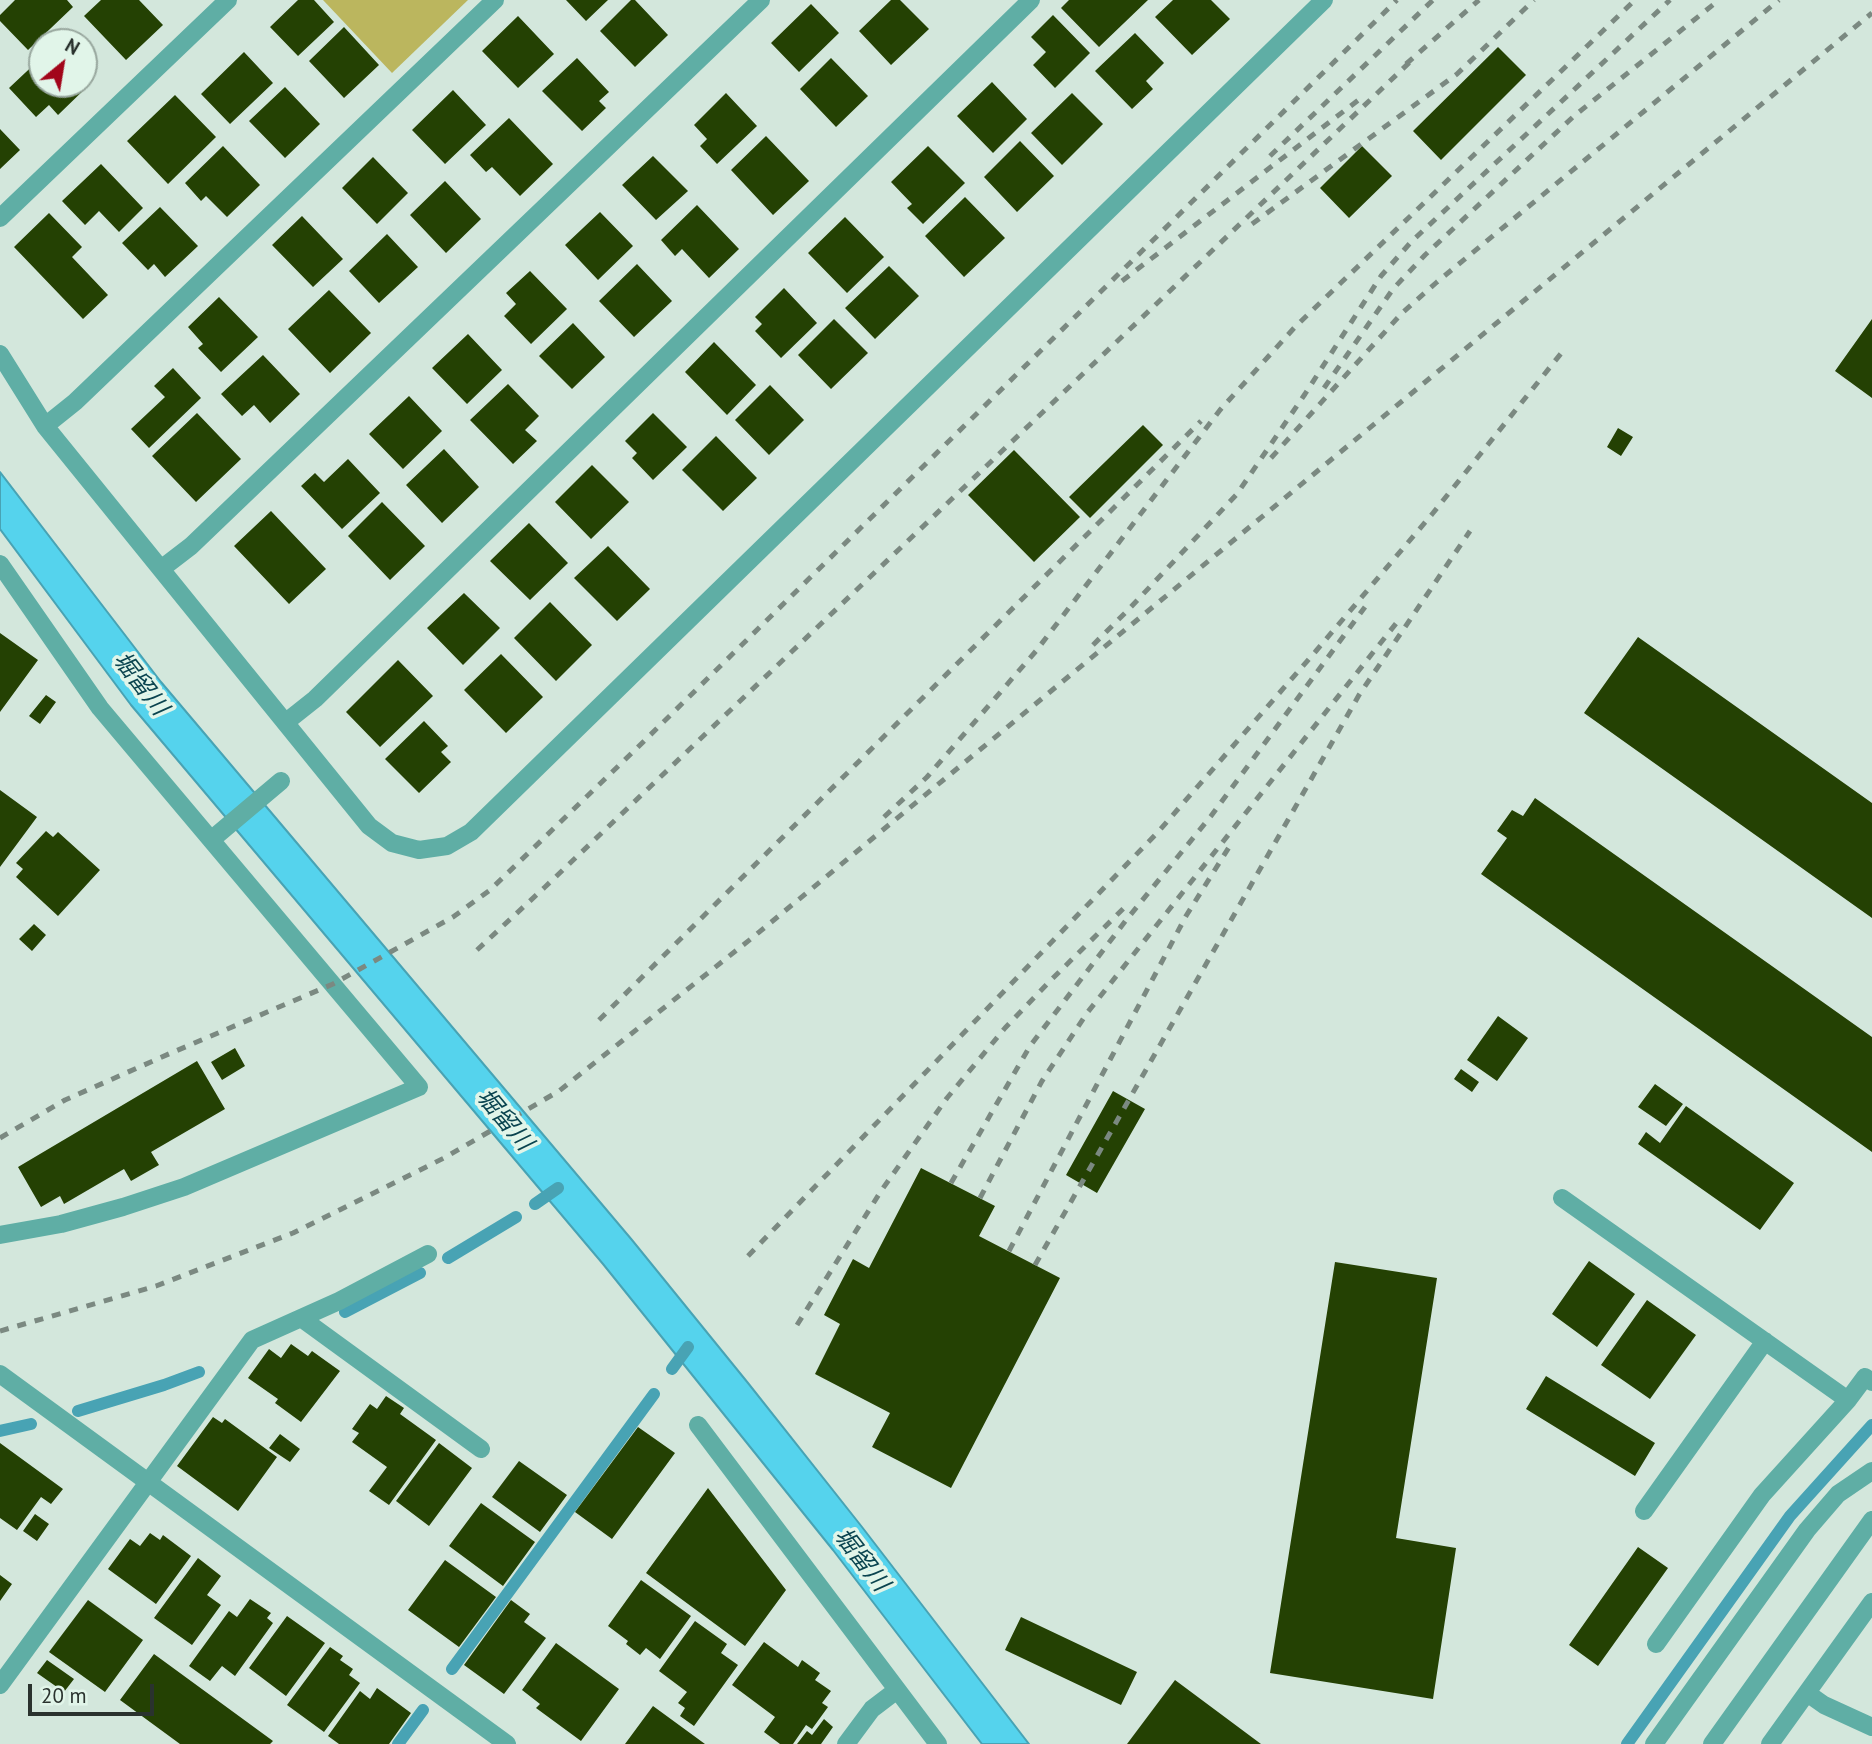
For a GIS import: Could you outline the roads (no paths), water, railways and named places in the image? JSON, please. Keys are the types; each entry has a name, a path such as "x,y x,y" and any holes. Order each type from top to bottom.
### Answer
{"street":[{"path":"0,218 228,0"},
{"path":"45,426 75,402 495,0"},
{"path":"161,569 201,536 761,0"},
{"path":"286,722 315,699 1031,0"},
{"path":"0,354 45,426 369,826 392,843 419,850 447,846 471,832 1324,0"},
{"path":"0,564 100,708 215,836 419,1087 184,1186 61,1224 0,1235"},
{"path":"215,836 281,781"},
{"path":"1562,1198 1848,1400"},
{"path":"0,1685 252,1340 340,1301 428,1254"},
{"path":"301,1318 481,1449"},
{"path":"1644,1511 1765,1341"},
{"path":"0,1374 507,1744"},
{"path":"1656,1644 1762,1495 1848,1400 1865,1377 1872,1382"},
{"path":"698,1425 939,1744"},
{"path":"1654,1744 1807,1530 1838,1494 1872,1471"},
{"path":"1712,1744 1872,1520"},
{"path":"1770,1744 1872,1602"},
{"path":"846,1744 872,1709 897,1689"},
{"path":"1807,1693 1824,1706 1872,1727"}],"water":[{"name":"堀留川","path":"0,472 161,682 632,1240 748,1383 1029,1744 982,1744 833,1550 603,1264 131,705 0,529"}],"waterway":[{"path":"535,1204 558,1188"},
{"path":"448,1258 516,1217"},
{"path":"345,1312 420,1273"},
{"path":"672,1369 688,1347"},
{"path":"78,1411 199,1372"},
{"path":"452,1669 654,1394"},
{"path":"0,1431 31,1424"},
{"path":"1627,1744 1790,1516 1872,1425"},
{"path":"398,1744 423,1710"}],"railway":[{"path":"0,1138 65,1100 333,984 453,917 490,890 1397,0"},
{"path":"1270,156 1433,0"},
{"path":"1406,64 1479,0"},
{"path":"1252,224 1457,74 1534,0"},
{"path":"884,817 927,777 1036,651 1220,410 1295,327 1635,0"},
{"path":"1093,645 1237,494 1381,276 1411,242 1670,0"},
{"path":"1324,388 1393,289 1425,255 1574,116 1719,0"},
{"path":"1271,458 1402,313 1779,0"},
{"path":"0,1331 156,1286 293,1233 444,1158 559,1091 752,938 1872,13"},
{"path":"477,950 1412,60"},
{"path":"1122,281 1361,98"},
{"path":"748,1256 1158,832 1433,513 1563,351"},
{"path":"599,1020 1201,421"},
{"path":"1035,1265 1359,695 1470,531"},
{"path":"951,1183 1030,1046 1127,919 1211,816 1365,607"},
{"path":"980,1198 1042,1081 1087,1013 1398,621"},
{"path":"1009,1251 1186,916 1231,844"},
{"path":"797,1325 881,1191 947,1098 1005,1028 1129,903"}]}
